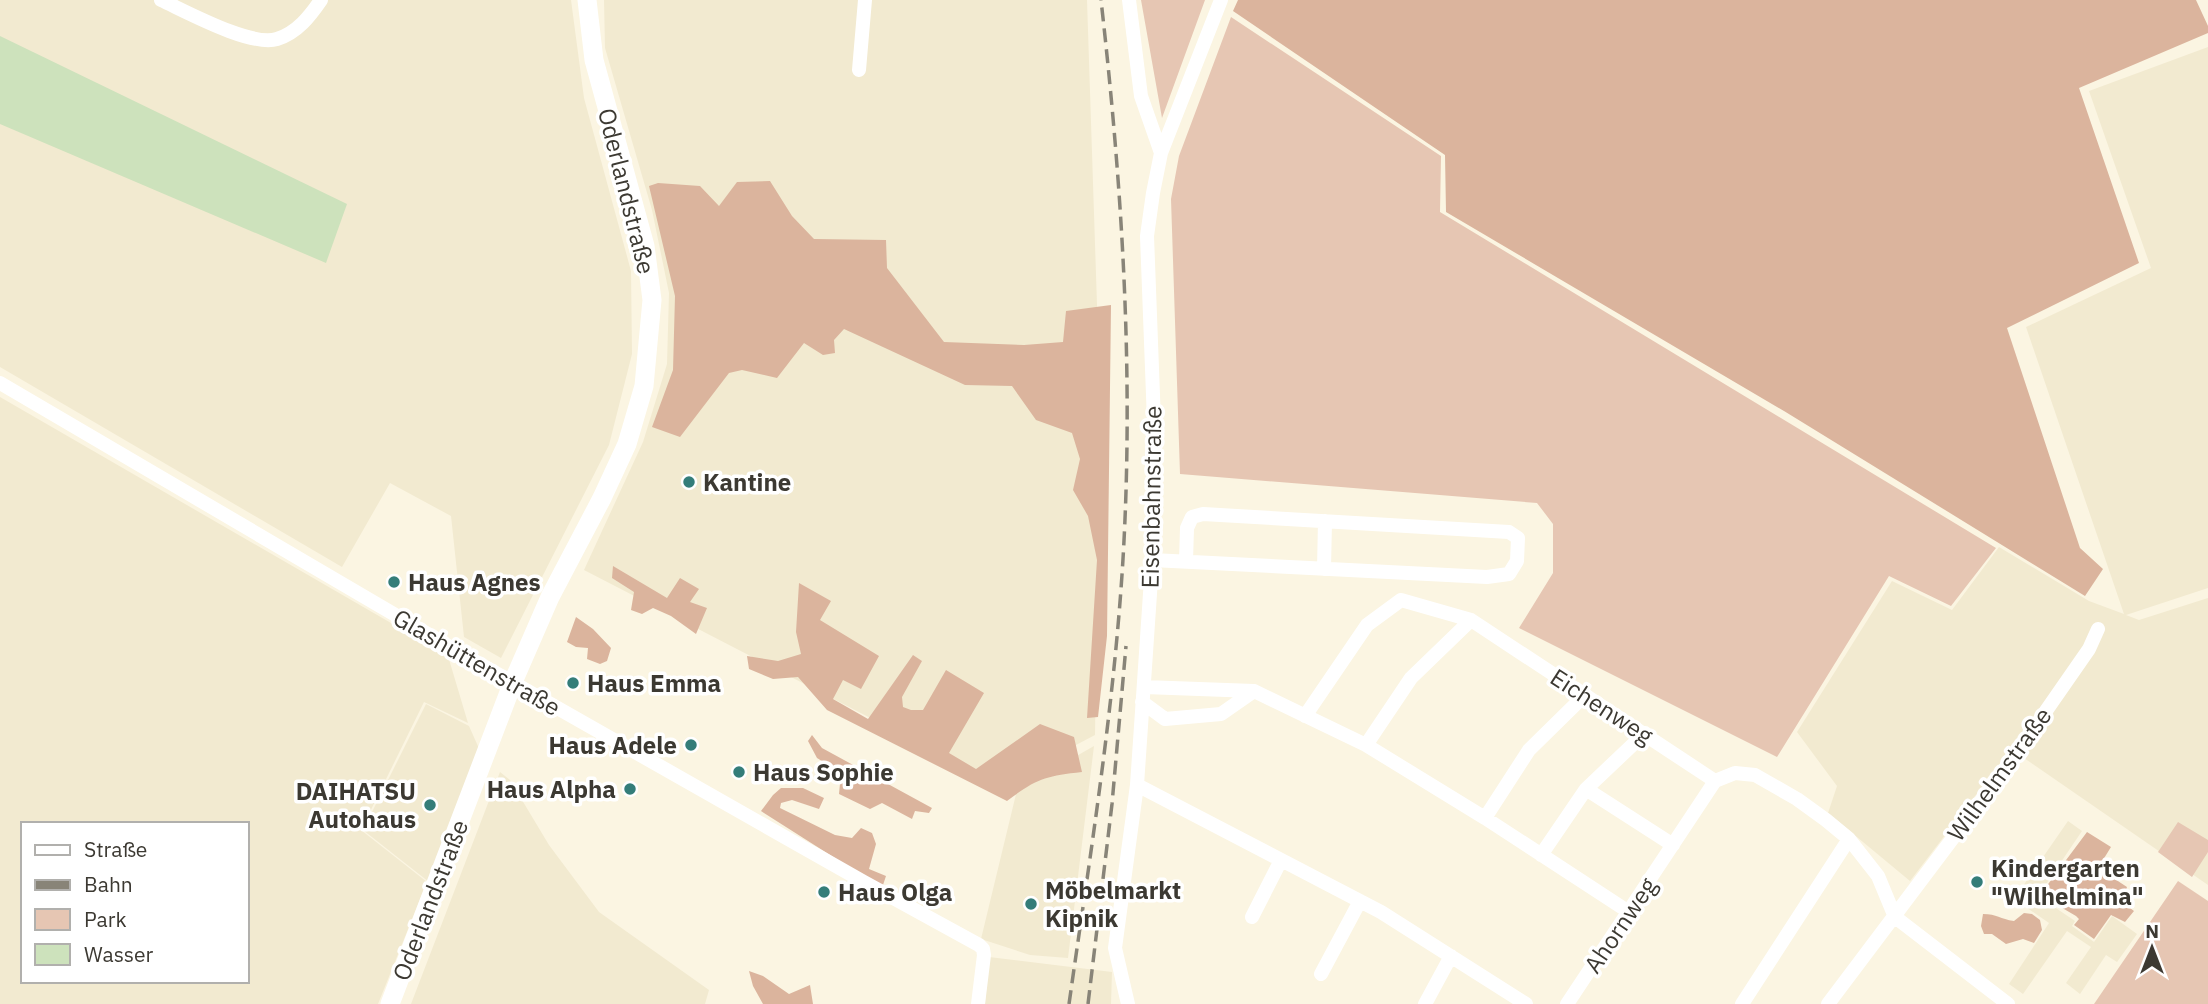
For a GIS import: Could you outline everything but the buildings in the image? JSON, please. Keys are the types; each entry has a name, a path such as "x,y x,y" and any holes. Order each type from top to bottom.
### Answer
{"street":[{"path":"161,0 239,36 276,40 300,26 321,0"},
{"name":"Oderlandstraße","path":"390,1004 513,682 550,597 626,444 644,386 652,300 645,246 594,60 587,0"},
{"path":"859,69 865,0"},
{"path":"1129,0 1141,96 1161,153"},
{"name":"Eisenbahnstraße","path":"1128,1004 1115,948 1137,786 1152,559 1155,448 1147,236 1161,153 1221,0"},
{"name":"Glashüttenstraße","path":"0,383 450,648 864,883 979,945 984,955 978,1004"},
{"path":"1152,559 1186,561 1324,569 1487,577 1508,574 1517,561 1518,538 1509,532 1203,514 1192,517 1187,528 1186,561"},
{"path":"1324,569 1325,521"},
{"name":"Eichenweg","path":"1305,716 1367,625 1401,600 1471,620 1715,781"},
{"path":"1366,745 1410,678 1471,620"},
{"name":"Wilhelmstraße","path":"1828,1004 2014,757 2089,649 2098,629"},
{"path":"1144,687 1254,691 1366,745 1485,818 1629,912"},
{"path":"1142,702 1165,719 1221,714 1254,691"},
{"path":"1485,818 1529,750 1585,695"},
{"path":"1541,855 1586,789 1645,733"},
{"path":"1715,781 1735,773 1755,775 1797,799 1849,839 1878,876 1895,917 2008,1004"},
{"name":"Ahornweg","path":"1567,1004 1715,781"},
{"path":"1137,786 1360,901 1526,1004"},
{"path":"1586,789 1673,845"},
{"path":"1742,1004 1849,839"},
{"path":"1252,917 1281,860"},
{"path":"1321,974 1360,901"},
{"path":"1425,1004 1451,956"}],"shaded area":[{"path":"0,0 571,0 584,98 631,271 632,354 609,445 501,658 464,637 451,516 390,483 342,567 0,367"},
{"path":"604,0 1087,0 1100,396 1095,735 1000,785 584,570 643,442 667,364 669,293 652,210 605,48"},
{"path":"1238,0 2196,0 2208,26 2208,33 2079,88 2139,263 2007,328 2080,548 2103,569 2085,596 1784,411 1446,212 1445,155 1233,11"},
{"path":"2208,47 2208,588 2126,615 2139,620 2208,598 2208,885 2011,749 1910,881 1828,813 1837,786 1797,732 1892,581 1952,610 1999,547 2089,601 2124,614 2026,327 2151,268 2089,91"},
{"path":"770,181 792,216 814,239 886,240 887,268 944,342 1024,345 1063,342 1066,311 1111,305 1107,636 1098,717 1087,718 1097,560 1088,516 1073,490 1080,459 1072,433 1036,420 1012,386 965,385 844,329 834,340 835,353 823,355 804,343 777,378 742,370 729,373 680,437 652,427 673,370 675,296 649,186 658,183 700,186 719,206 737,182"},
{"path":"0,397 448,656 468,723 424,702 361,830 427,882 378,1004 0,1004"},
{"path":"613,566 667,598 680,578 699,589 690,602 707,608 696,634 671,616 653,608 642,614 631,610 634,592 612,578"},
{"path":"799,583 831,601 820,620 879,656 861,689 843,680 833,699 868,719 913,655 922,661 902,697 903,707 923,710 946,670 984,693 949,753 976,769 1040,724 1074,737 1082,772 1042,780 1007,801 827,710 798,677 773,679 749,669 747,656 778,661 801,654 796,632"},
{"path":"576,617 593,629 611,648 607,661 600,664 587,659 588,648 576,647 567,642"},
{"path":"426,704 469,726 481,753 429,882 363,830"},
{"path":"812,735 822,748 932,808 929,813 915,811 912,819 882,803 870,809 839,794 841,773 817,758 808,741"},
{"path":"1094,746 1068,958 1030,955 981,939 1017,790"},
{"path":"500,772 510,780 549,845 599,912 709,990 705,1004 411,1004"},
{"path":"781,788 803,788 824,798 819,809 792,800 781,803 780,808 835,835 852,838 861,828 872,833 876,844 869,869 886,876 882,888 761,811"},
{"path":"2068,821 2082,831 2038,896 2075,921 2072,926 2094,942 2112,916 2137,934 2117,962 2106,955 2080,994 2066,983 2091,947 2067,931 2023,994 2009,984 2049,923 2014,899"},
{"path":"2087,832 2111,847 2098,868 2127,887 2122,902 2134,911 2125,922 2111,915 2094,939 2074,925 2079,919 2076,916 2040,895"},
{"path":"2024,913 2032,914 2040,920 2042,930 2034,943 2023,939 2006,944 1992,934 1984,934 1981,926 1983,914 2014,921"},
{"path":"989,957 1112,972 1111,1004 985,1004"},
{"path":"749,971 763,976 789,994 810,985 813,1004 763,1004 753,986"}],"green space":[{"path":"1141,0 1205,0 1162,118"},
{"path":"1231,17 1441,156 1440,212 1996,548 1951,606 1889,576 1777,757 1519,628 1553,573 1553,524 1537,503 1180,474 1171,199 1179,156"},
{"path":"2178,822 2208,840 2208,852 2192,877 2158,852"},
{"path":"2178,881 2208,901 2208,1004 2094,1004"}],"water":[{"path":"0,36 347,204 326,263 0,124"}],"railway":[{"path":"1069,1004 1114,671 1126,489 1124,279 1115,139 1101,0"},
{"path":"1088,1004 1112,804 1126,646"}],"place":[{"name":"Kantine","path":"689,482"},
{"name":"Haus Agnes","path":"394,582"},
{"name":"Haus Emma","path":"573,683"},
{"name":"Haus Adele","path":"691,745"},
{"name":"Haus Sophie","path":"739,772"},
{"name":"Haus Alpha","path":"630,789"},
{"name":"DAIHATSU Autohaus","path":"430,805"},
{"name":"Kindergarten \"Wilhelmina\"","path":"1977,882"},
{"name":"Haus Olga","path":"824,892"},
{"name":"Möbelmarkt Kipnik","path":"1031,904"}]}
